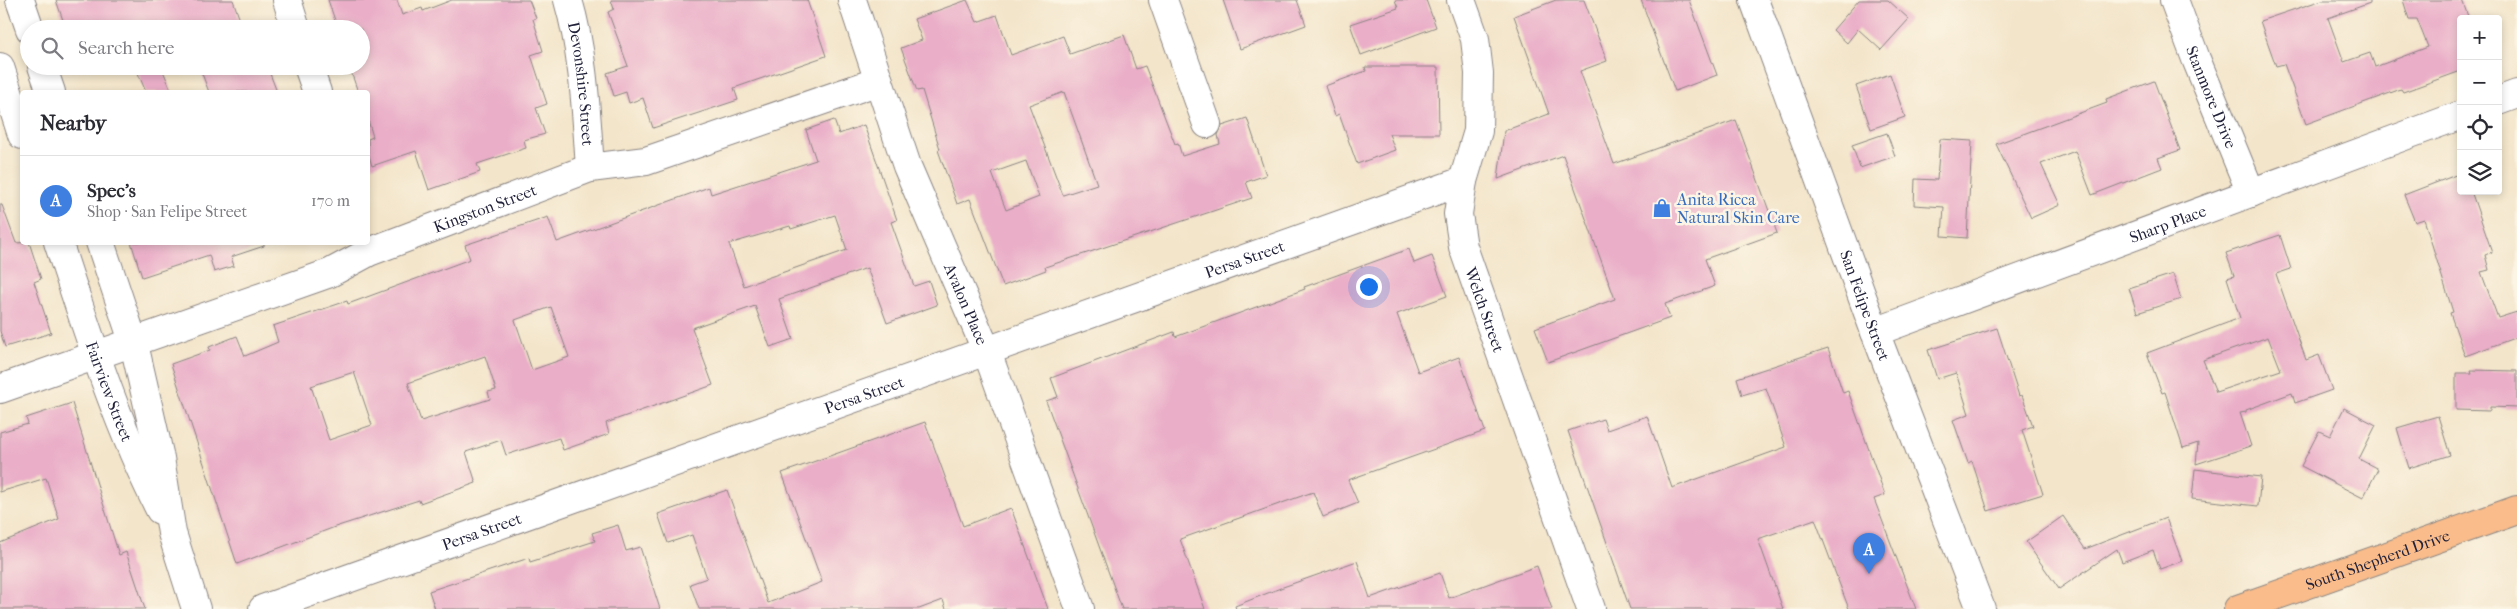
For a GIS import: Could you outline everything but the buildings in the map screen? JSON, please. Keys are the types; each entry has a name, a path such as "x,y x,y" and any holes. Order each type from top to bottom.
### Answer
{"main road":[{"name":"South Shepherd Drive","path":"2238,609 2517,510"}],"street":[{"path":"20,0 27,20"},
{"path":"287,0 293,20"},
{"name":"Devonshire Street","path":"568,0 578,39 590,168"},
{"name":"Avalon Place","path":"852,0 907,166 987,352 1080,609"},
{"path":"1163,0 1207,124"},
{"name":"Welch Street","path":"1462,0 1474,39 1479,73 1478,131 1463,181 1458,214 1463,246 1591,609"},
{"name":"San Felipe Street","path":"1754,0 1876,332 1981,609"},
{"name":"Stanmore Drive","path":"2174,0 2251,193"},
{"path":"0,67 20,129"},
{"path":"45,75 50,90"},
{"path":"311,75 316,90"},
{"name":"Kingston Street","path":"0,389 134,344 330,273 368,248 590,168 646,161 879,81"},
{"path":"2502,100 2517,94"},
{"name":"Sharp Place","path":"1876,332 2457,116"},
{"name":"Persa Street","path":"264,609 1463,181"},
{"name":"Fairview Street","path":"59,245 96,356 143,476 172,533"},
{"name":"Fairview Street","path":"101,245 134,344 160,458 172,533 196,609"}],"place":[{"name":"Anita Ricca Natural Skin Care","path":"1662,208"},
{"name":"Spec's","path":"1869,574"}]}
